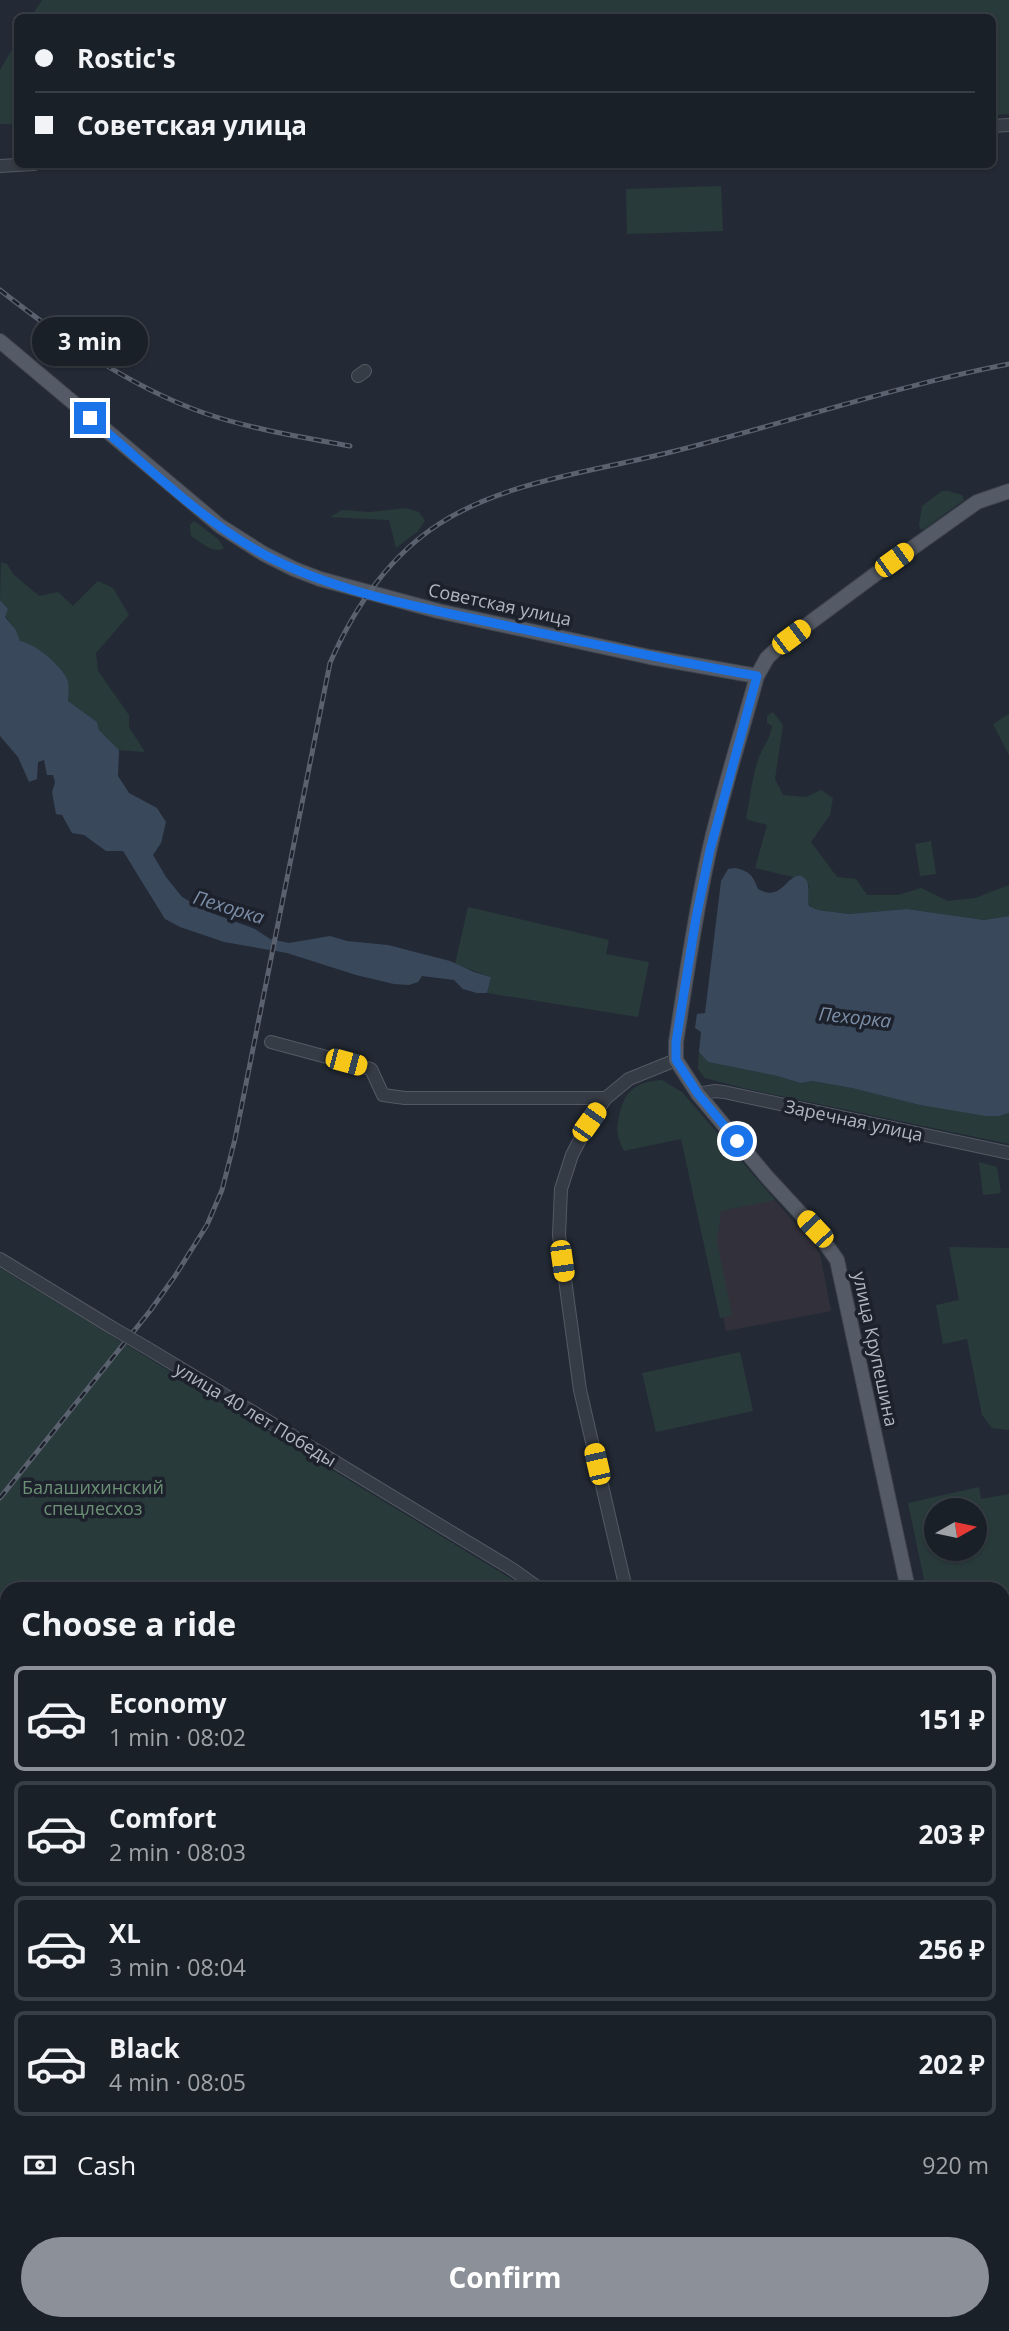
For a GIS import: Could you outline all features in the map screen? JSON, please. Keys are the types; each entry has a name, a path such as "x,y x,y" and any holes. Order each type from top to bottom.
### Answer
{"main road":[{"name":"Советская улица","path":"0,341 220,526 264,554 294,569 320,579 438,611 650,657 757,676"},
{"path":"676,1060 682,999 710,850 757,676 767,658 784,642 873,576 978,502 1009,491"},
{"name":"улица Крупешина","path":"676,1060 698,1094 815,1229 837,1260 906,1582"}],"street":[{"path":"271,1042 371,1069 383,1095 405,1098 606,1098"},
{"path":"624,1582 580,1390 559,1235 561,1189 572,1154 606,1098 629,1079 676,1060"},
{"name":"Заречная улица","path":"698,1094 715,1091 739,1095 1009,1153"},
{"name":"улица 40 лет Победы","path":"0,1259 530,1582"},
{"name":"улица 40 лет Победы","path":"512,1569 539,1582"}],"shaded area":[{"path":"769,1194 820,1254 831,1311 726,1331 700,1206"}],"green space":[{"path":"42,0 1009,0 1009,114 996,115 996,14 33,14"},
{"path":"14,46 14,124 0,124 0,70"},
{"path":"721,186 723,231 627,234 626,189"},
{"path":"942,491 962,495 964,500 924,529 920,529 922,506"},
{"path":"406,508 419,512 425,521 418,531 396,548 389,520 330,517 342,510 370,512"},
{"path":"194,521 218,539 224,548 212,549 191,536 190,525"},
{"path":"1,562 7,564 13,574 39,596 58,592 73,606 98,581 113,588 129,615 96,653 98,671 129,715 129,727 145,752 119,750 99,730 97,722 68,701 68,682 20,641 16,630 5,616 8,609 0,600"},
{"path":"773,712 783,725 775,779 783,795 806,797 821,790 833,798 830,815 811,842 837,877 856,879 867,895 898,895 921,888 948,901 975,898 1009,885 1009,916 984,920 907,909 849,914 818,910 810,906 807,899 809,886 800,876 793,877 755,868 767,825 746,819 757,764 771,731 772,726 767,723 767,716"},
{"path":"1009,714 1009,755 993,724"},
{"path":"931,841 936,874 920,876 915,844"},
{"path":"468,907 609,940 606,954 649,962 638,1017 487,993 491,977 455,964"},
{"path":"699,1052 708,1062 801,1083 812,1081 920,1105 967,1112 999,1116 1009,1113 1009,1144 705,1078 698,1069"},
{"path":"662,1080 682,1092 775,1200 721,1211 717,1241 732,1315 720,1318 681,1139 624,1151 619,1141 620,1112 629,1092 639,1085"},
{"path":"979,1162 997,1167 1001,1193 983,1195"},
{"path":"949,1247 1009,1248 1009,1430 992,1428 982,1415 967,1339 943,1344 936,1305 959,1300"},
{"name":"Балашихинский спецлесхоз","path":"0,1268 516,1582 0,1582"},
{"path":"740,1352 753,1411 656,1432 642,1373"},
{"path":"979,1487 981,1498 930,1498"},
{"path":"1009,1494 1009,1582 925,1582 908,1503 924,1499 924,1561 987,1561 987,1498"}],"water":[{"path":"0,600 8,609 5,617 16,630 20,641 40,650 59,667 68,681 68,701 97,722 99,730 119,750 118,776 129,793 157,808 166,822 161,843 153,855 182,897 206,911 255,929 270,939 289,943 330,936 347,941 388,945 450,961 491,977 487,993 463,989 454,980 422,976 418,982 409,985 394,984 287,953 224,942 165,919 123,851 106,851 84,835 72,833 62,815 56,814 52,792 55,782 53,775 47,775 44,760 38,762 37,779 29,782 18,757 0,736"},
{"name":"Пехорка","path":"735,868 750,874 758,889 766,892 778,890 796,876 805,878 809,906 818,910 849,914 907,909 984,920 1009,916 1009,1113 986,1116 920,1105 852,1088 812,1081 801,1083 708,1062 699,1052 701,1032 695,1028 697,1014 705,1013 721,881 728,869"}],"railway":[{"path":"0,290 97,360 176,402 240,424 350,446"},
{"path":"0,1498 150,1311 207,1225 222,1190 235,1139 330,663 350,623 388,568 439,524 465,509 522,487 671,452 924,383 1009,364"}],"route":[{"path":"90,418 220,526 264,554 294,569 320,579 438,611 650,657 757,676 710,850 676,1042 676,1060 698,1094 737,1141"}]}
